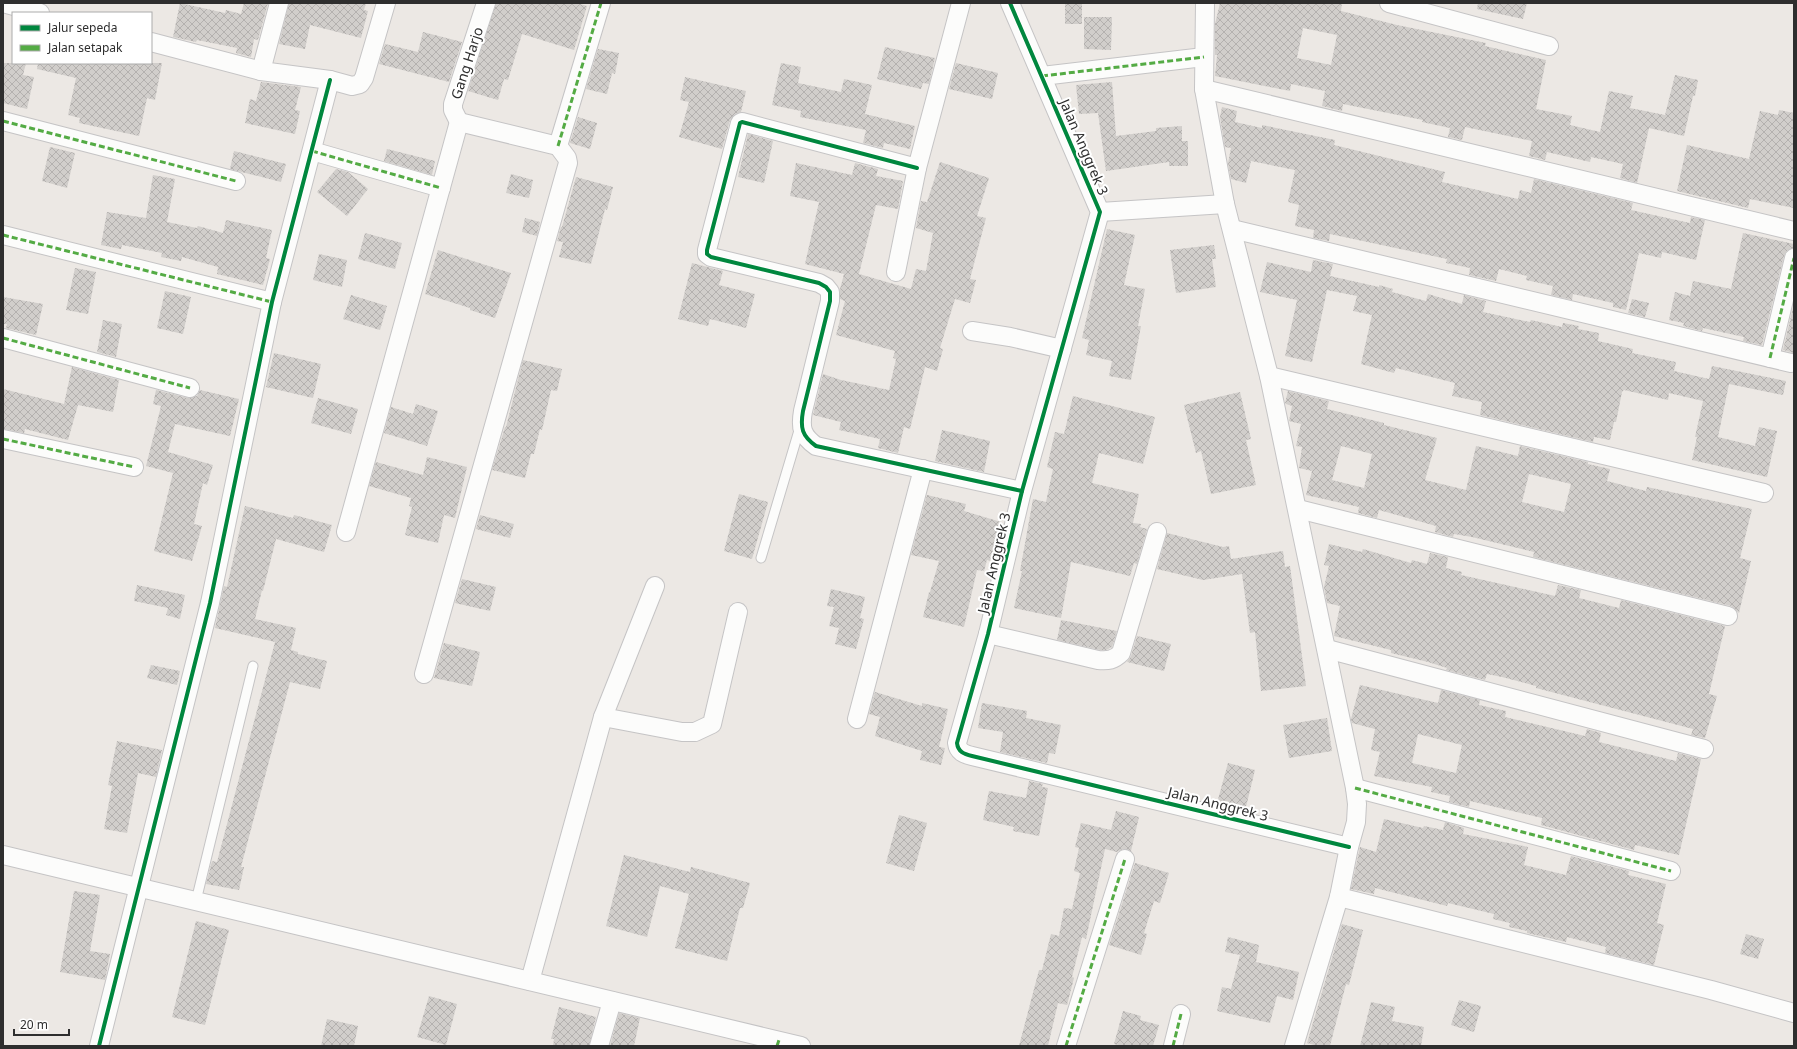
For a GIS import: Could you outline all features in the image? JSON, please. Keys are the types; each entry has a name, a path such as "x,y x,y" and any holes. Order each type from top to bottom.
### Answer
{"street":[{"path":"3,3 36,12"},
{"path":"261,71 279,3"},
{"path":"152,42 261,71 330,80 352,86 360,84 364,78 386,3"},
{"name":"Gang Harjo","path":"459,122 453,110 453,104 486,3"},
{"path":"558,146 601,3"},
{"path":"896,272 917,168 961,3"},
{"name":"Jalan Anggrek 3","path":"1010,3 1100,212 1022,491 988,634 957,743 958,748 965,754 1349,847"},
{"path":"1205,3 1204,89 1225,204 1269,376 1298,509 1355,788 1356,822 1349,847 1339,897 1294,1046"},
{"path":"1389,3 1549,46"},
{"path":"1042,76 1204,57"},
{"path":"99,1046 210,603 272,302 330,80"},
{"path":"1204,89 1794,231"},
{"path":"3,121 236,182"},
{"path":"917,168 745,121 740,123 707,252 711,257 819,283 826,287 830,292 830,301 801,423 808,440 816,446 1022,491"},
{"path":"346,532 459,122 558,146 567,158 566,171 424,674"},
{"path":"312,151 441,188"},
{"path":"1100,212 1225,204"},
{"path":"1232,229 1792,363"},
{"path":"3,235 272,302"},
{"path":"1770,358 1794,258"},
{"path":"972,331 1062,349"},
{"path":"3,338 190,388"},
{"path":"1269,376 1764,493"},
{"path":"3,439 134,467"},
{"path":"857,719 923,469"},
{"path":"1298,509 1728,616"},
{"path":"988,634 1098,660 1108,661 1116,658 1121,653 1157,532"},
{"path":"530,981 603,717 655,586"},
{"path":"603,717 682,732 695,732 712,724 738,612"},
{"path":"1327,649 1704,749"},
{"path":"1355,788 1671,871"},
{"path":"3,855 530,981 778,1043 801,1046"},
{"path":"1066,1046 1106,925 1125,858"},
{"path":"1339,897 1711,990 1794,1013"},
{"path":"599,1046 612,1001"},
{"path":"1173,1046 1181,1014"}],"lane":[{"path":"761,558 801,423"},
{"path":"196,901 253,666"}],"building":[{"path":"180,3 225,13 226,10 241,14 244,3 268,3 258,40 254,39 251,57 236,53 237,48 173,37"},
{"path":"289,3 366,3 364,10 368,11 361,38 310,25 305,49 279,44"},
{"path":"496,3 577,3 587,6 574,50 522,34 508,80 504,79 498,100 468,91"},
{"path":"1065,3 1082,3 1082,24 1065,24"},
{"path":"1220,3 1342,3 1341,11 1397,25 1486,43 1485,46 1546,60 1536,109 1572,116 1570,125 1600,132 1609,91 1633,96 1630,108 1665,115 1675,75 1698,80 1684,136 1649,128 1637,183 1620,178 1623,164 1591,157 1590,162 1547,152 1545,160 1529,156 1532,141 1465,127 1462,140 1448,137 1450,128 1422,122 1423,120 1343,104 1342,111 1322,106 1325,91 1291,84 1290,91 1215,76 1217,55 1215,55 1215,24","holes":["1303,28 1337,35 1331,65 1297,58"]},
{"path":"1478,3 1527,3 1523,19 1477,9"},
{"path":"1084,17 1112,17 1111,50 1084,49"},
{"path":"423,32 462,42 449,82 379,64 385,44 418,52"},
{"path":"885,47 935,58 929,84 923,83 921,89 877,79"},
{"path":"598,49 619,53 615,74 612,73 607,94 586,89"},
{"path":"3,63 26,64 23,75 34,77 27,109 3,103"},
{"path":"162,63 155,100 147,98 139,136 79,123 80,118 68,115 76,78 37,69 38,64"},
{"path":"781,63 801,67 798,83 841,92 844,79 872,85 865,114 915,126 910,149 884,143 883,148 863,143 866,130 800,117 801,111 772,105"},
{"path":"956,63 998,73 992,99 949,89"},
{"path":"685,77 746,91 741,112 735,114 730,120 722,149 679,137 689,102 680,100"},
{"path":"261,82 301,87 295,110 300,111 295,134 245,123 250,99 256,101"},
{"path":"1112,82 1116,136 1156,131 1156,128 1182,126 1182,141 1188,141 1188,166 1169,166 1169,162 1106,171 1098,113 1079,114 1076,85"},
{"path":"1222,107 1237,111 1235,122 1262,128 1262,125 1335,140 1334,145 1445,172 1442,182 1518,199 1520,190 1531,193 1534,179 1633,203 1631,210 1690,223 1691,217 1705,220 1696,260 1662,252 1661,258 1639,253 1626,310 1613,307 1613,303 1573,294 1572,300 1551,295 1553,286 1526,280 1527,276 1499,269 1496,281 1469,275 1470,268 1446,263 1447,259 1330,234 1329,241 1313,238 1314,230 1295,226 1299,205 1288,202 1295,170 1251,161 1246,183 1231,179 1228,163 1231,148 1225,147 1220,117"},
{"path":"1779,110 1794,113 1794,208 1750,199 1748,208 1677,191 1687,145 1749,159 1760,111 1778,115"},
{"path":"578,117 597,123 590,149 570,143"},
{"path":"748,134 773,141 764,183 738,177"},
{"path":"50,147 75,153 67,188 42,181"},
{"path":"387,149 435,161 432,175 384,161"},
{"path":"234,151 286,164 281,182 230,169"},
{"path":"940,162 989,178 977,216 986,218 970,279 976,280 970,303 955,299 940,348 943,349 937,371 925,367 910,429 904,427 898,453 878,448 880,439 839,430 841,422 813,415 823,374 841,380 889,390 896,359 893,358 895,351 836,335 845,301 840,299 840,289 844,274 805,264 819,202 790,196 796,163 852,175 855,163 878,169 876,176 903,181 898,209 876,205 859,274 911,289 916,269 926,271 933,233 916,228 921,201 927,202"},
{"path":"336,169 348,172 368,189 347,216 317,192"},
{"path":"511,174 533,180 529,198 506,193"},
{"path":"153,175 175,179 167,222 197,228 198,226 223,233 226,220 272,230 266,258 270,259 263,285 217,274 218,267 182,257 181,261 161,257 162,253 122,245 121,249 101,245 107,212 146,218"},
{"path":"576,177 613,187 607,210 605,209 591,264 559,257 563,242 557,241"},
{"path":"525,218 540,222 537,236 522,232"},
{"path":"1107,229 1135,235 1124,285 1145,289 1138,326 1141,326 1131,380 1109,376 1112,361 1086,355 1089,340 1082,338"},
{"path":"365,233 402,243 395,269 358,259"},
{"path":"1743,233 1794,244 1794,248 1787,251 1784,256 1762,345 1743,341 1744,337 1703,328 1702,331 1683,326 1684,323 1669,320 1675,292 1690,296 1693,281 1731,289"},
{"path":"1214,245 1216,259 1212,259 1216,287 1176,293 1170,250"},
{"path":"438,250 511,273 495,318 470,310 470,308 425,294"},
{"path":"319,254 347,260 342,287 313,280"},
{"path":"1313,260 1333,264 1330,276 1379,287 1379,285 1393,289 1392,292 1426,301 1428,294 1462,304 1464,295 1486,301 1483,312 1562,327 1563,323 1579,326 1578,329 1599,333 1598,341 1633,349 1632,353 1676,362 1674,371 1709,379 1712,366 1786,381 1783,395 1729,384 1718,437 1755,446 1759,427 1777,431 1767,477 1692,460 1697,437 1695,437 1703,401 1669,393 1668,400 1624,390 1622,392 1616,422 1614,422 1610,440 1594,437 1593,442 1480,415 1482,402 1452,396 1455,383 1396,368 1394,373 1361,364 1372,315 1353,311 1357,296 1327,290 1312,362 1285,356 1297,300 1260,292 1267,262 1311,272"},
{"path":"692,263 723,271 719,285 755,294 746,328 710,319 708,326 678,319"},
{"path":"75,268 96,272 88,314 66,310"},
{"path":"165,291 191,297 183,334 157,328"},
{"path":"351,295 387,306 380,330 343,319"},
{"path":"3,297 43,304 36,335 6,328 7,324 3,324"},
{"path":"1632,299 1649,303 1645,317 1628,313"},
{"path":"1794,303 1794,353 1783,350"},
{"path":"103,320 122,324 116,357 97,352"},
{"path":"274,353 321,364 313,398 266,387"},
{"path":"523,360 562,369 557,391 551,390 542,430 540,429 534,454 531,454 525,478 492,470 506,427"},
{"path":"72,367 119,380 113,412 78,405 68,440 25,429 24,433 3,429 3,389 64,404"},
{"path":"156,390 188,398 197,396 200,390 239,399 230,436 175,424 168,452 213,465 207,485 203,483 194,524 202,526 192,561 154,551 173,473 146,466 161,406 153,404"},
{"path":"1288,391 1329,401 1327,409 1437,438 1425,480 1466,490 1476,446 1518,456 1520,446 1588,462 1588,464 1610,469 1607,481 1646,491 1647,487 1752,509 1740,558 1751,561 1739,613 1731,606 1533,557 1534,552 1472,537 1454,534 1453,537 1435,532 1436,526 1379,510 1377,518 1358,513 1359,507 1306,495 1312,471 1299,468 1302,447 1296,446 1301,424 1289,421 1292,406 1285,403","holes":["1341,446 1372,454 1364,488 1332,480","1529,474 1571,484 1564,512 1522,502"]},
{"path":"1240,392 1251,439 1246,440 1256,485 1211,494 1201,451 1196,453 1184,405"},
{"path":"1073,396 1155,417 1143,464 1099,453 1092,483 1139,494 1133,523 1141,524 1140,527 1147,529 1137,564 1134,563 1130,576 1071,562 1061,618 1014,608 1022,571 1020,571 1033,499 1046,502 1053,469 1047,467 1055,432 1064,434"},
{"path":"318,398 358,409 351,434 311,423"},
{"path":"416,404 438,411 427,446 384,433 391,407 413,414"},
{"path":"942,430 990,441 984,472 935,461"},
{"path":"427,457 467,467 455,518 444,515 438,543 405,535 412,507 409,506 411,498 369,486 376,462 423,475"},
{"path":"739,494 768,502 752,559 724,551"},
{"path":"927,495 966,504 964,511 1001,522 990,561 987,560 984,571 977,570 964,627 923,617 939,561 911,555"},
{"path":"245,506 293,518 294,515 332,525 324,552 276,539 263,591 262,590 255,619 296,628 291,650 298,652 298,654 327,661 320,689 290,682 241,867 244,867 239,890 206,884 212,861 217,862 275,642 215,628 224,586 227,587"},
{"path":"480,515 514,524 510,538 476,529"},
{"path":"1167,533 1223,547 1229,546 1231,559 1283,551 1285,567 1290,566 1306,686 1261,691 1255,632 1250,633 1242,574 1203,580 1157,569"},
{"path":"1329,544 1362,552 1363,549 1411,563 1412,560 1427,564 1430,553 1448,557 1446,568 1462,572 1461,575 1555,596 1558,585 1581,590 1579,598 1619,608 1621,600 1725,626 1709,694 1717,696 1705,738 1691,735 1693,729 1536,688 1536,686 1502,677 1487,674 1485,680 1446,670 1447,668 1428,662 1391,653 1391,650 1334,636 1340,606 1327,603 1324,587 1329,566 1324,565"},
{"path":"462,579 496,587 490,611 455,603"},
{"path":"137,585 185,595 180,619 166,615 168,608 134,601"},
{"path":"831,589 865,597 860,618 864,619 856,649 835,644 839,628 829,626 834,607 827,606"},
{"path":"1061,620 1117,631 1112,647 1106,650 1100,650 1057,640"},
{"path":"1137,636 1171,644 1164,671 1127,662 1131,656"},
{"path":"444,643 480,652 472,686 434,678"},
{"path":"151,665 180,671 177,685 147,678"},
{"path":"1360,685 1438,703 1441,690 1480,700 1479,705 1506,711 1505,717 1585,736 1587,729 1601,733 1599,742 1676,761 1678,753 1701,759 1679,855 1635,845 1634,850 1541,825 1542,818 1470,801 1469,807 1449,802 1450,796 1431,792 1432,787 1374,776 1380,752 1371,750 1375,729 1352,723 1351,719","holes":["1418,734 1462,745 1456,773 1412,763"]},
{"path":"875,692 922,706 922,703 948,709 939,747 945,748 941,765 920,760 922,751 875,736 880,717 869,714"},
{"path":"982,703 1027,711 1026,718 1061,725 1055,754 1049,753 1047,763 1000,752 1003,732 978,728"},
{"path":"1327,718 1332,751 1289,758 1283,725"},
{"path":"117,741 162,750 156,777 138,773 127,833 104,829 112,786 108,785"},
{"path":"1228,763 1255,770 1245,811 1217,803"},
{"path":"1029,781 1043,784 1042,787 1048,788 1039,836 1013,831 1014,827 983,820 989,791 1026,798"},
{"path":"1116,811 1139,817 1131,851 1123,849 1117,852 1105,849 1086,939 1082,937 1067,1005 1058,1003 1048,1046 1019,1046 1039,970 1042,970 1051,934 1059,936 1064,908 1072,909 1080,873 1074,871 1079,848 1075,847 1081,823 1111,830"},
{"path":"899,815 927,823 914,871 886,863"},
{"path":"1384,819 1423,828 1424,826 1443,830 1445,822 1464,828 1463,834 1528,847 1524,865 1566,875 1571,856 1629,871 1628,875 1666,884 1657,923 1664,925 1654,965 1605,953 1606,947 1567,937 1566,942 1527,933 1527,931 1509,927 1510,923 1493,919 1494,914 1448,903 1447,906 1375,888 1374,894 1351,889 1360,847 1376,852"},
{"path":"624,855 690,872 691,867 750,883 743,908 740,908 727,961 675,948 689,894 660,886 647,937 606,926"},
{"path":"1135,863 1169,873 1160,903 1154,901 1144,933 1147,934 1141,955 1109,945"},
{"path":"74,891 100,895 90,951 110,954 105,980 60,972"},
{"path":"196,921 229,930 205,1025 172,1017"},
{"path":"1342,924 1363,930 1349,985 1346,984 1330,1046 1318,1046 1307,1043"},
{"path":"1746,934 1764,939 1758,959 1740,954"},
{"path":"1228,937 1259,945 1256,962 1299,972 1293,1000 1277,996 1270,1023 1217,1011 1222,987 1231,989 1240,955 1225,952"},
{"path":"429,996 457,1004 446,1045 417,1037"},
{"path":"1459,1000 1481,1006 1474,1032 1451,1025"},
{"path":"1371,1002 1395,1007 1392,1021 1424,1027 1421,1046 1360,1046"},
{"path":"559,1007 596,1017 589,1046 553,1046 554,1039 551,1039"},
{"path":"1123,1011 1141,1016 1140,1020 1159,1025 1153,1046 1123,1046 1114,1044"},
{"path":"619,1013 640,1018 634,1046 610,1046"},
{"path":"327,1019 358,1026 354,1046 321,1046"}],"marked path":[{"path":"558,146 601,3"},
{"path":"1042,76 1204,57"},
{"path":"3,121 236,181"},
{"path":"312,151 441,188"},
{"path":"3,235 272,302"},
{"path":"1770,358 1794,258"},
{"path":"3,338 190,388"},
{"path":"3,439 134,467"},
{"path":"1355,788 1671,871"},
{"path":"1066,1046 1125,859"},
{"path":"1173,1046 1181,1014"},
{"path":"777,1046 779,1040"}],"cycle path":[{"path":"1010,3 1100,212 1022,491 988,634 957,743 959,749 962,752 972,756 1349,847"},
{"path":"99,1046 210,603 272,302 330,80"},
{"path":"917,168 742,122 740,123 707,254 711,257 819,283 826,287 830,292 830,301 802,417 803,431 808,439 816,446 1022,491"}]}
